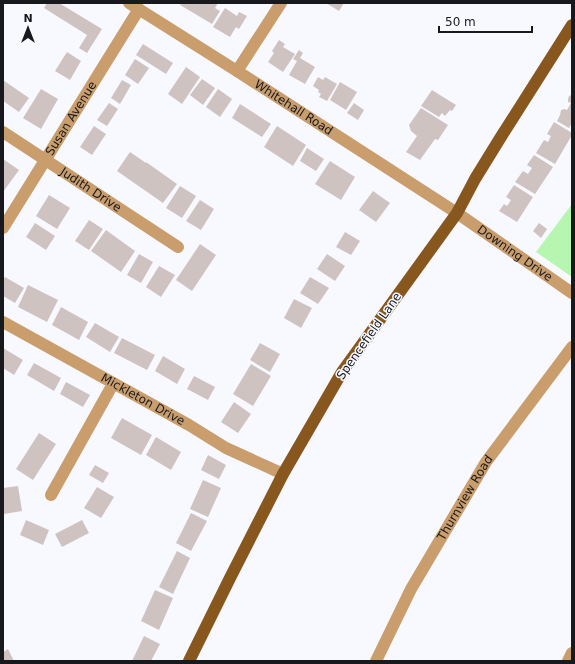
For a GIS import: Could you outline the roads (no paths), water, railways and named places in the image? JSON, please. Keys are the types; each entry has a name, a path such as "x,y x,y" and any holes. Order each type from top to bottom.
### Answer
{"main road":[{"name":"Spencefield Lane","path":"190,661 283,474 342,372 457,213 499,140 572,25"}],"street":[{"path":"237,71 281,3"},
{"name":"Whitehall Road","path":"134,6 457,213"},
{"name":"Susan Avenue","path":"3,228 46,160 134,6"},
{"name":"Judith Drive","path":"3,132 178,247"},
{"name":"Downing Drive","path":"457,213 572,294"},
{"name":"Mickleton Drive","path":"3,322 189,425 226,448 283,474"},
{"name":"Thurnview Road","path":"376,661 411,589 486,462 572,347"},
{"path":"51,495 113,384"},
{"path":"568,661 572,653"}]}
